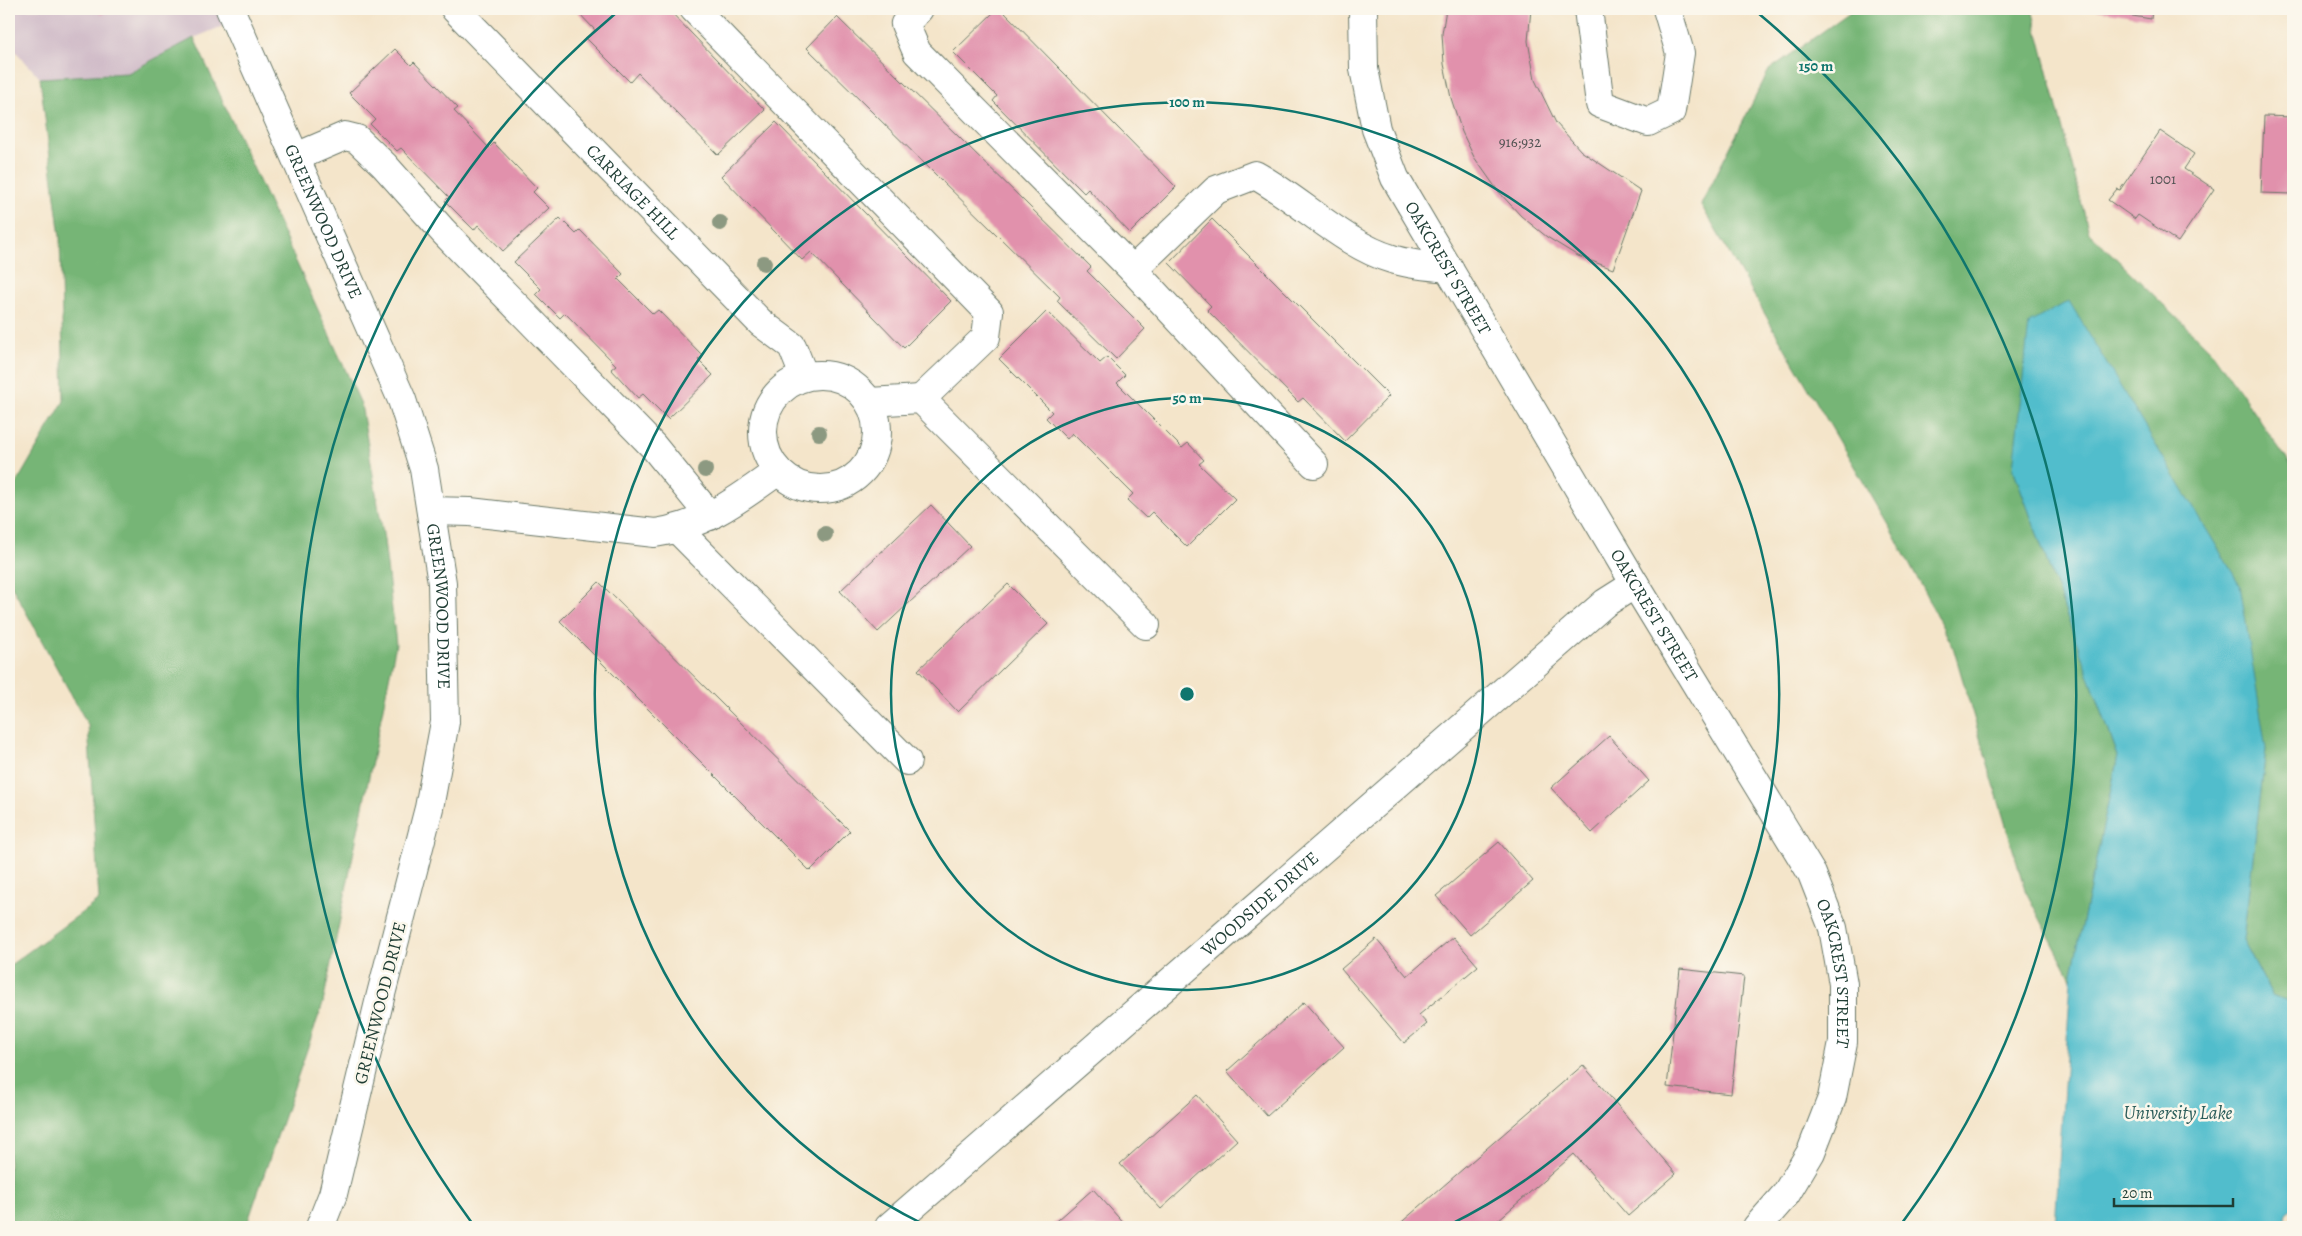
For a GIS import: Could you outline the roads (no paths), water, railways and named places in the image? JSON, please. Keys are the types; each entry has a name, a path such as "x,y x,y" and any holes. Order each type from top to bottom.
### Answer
{"street":[{"name":"GREENWOOD DRIVE","path":"230,9 402,400 424,469 442,583 445,722 429,808 380,998 333,1194 320,1227"},
{"name":"CARRIAGE HILL","path":"455,9 762,324 792,346 804,376"},
{"path":"694,9 989,312 986,337 921,399 869,402"},
{"path":"919,9 905,24 917,52 1132,270 1314,464"},
{"name":"OAKCREST STREET","path":"1362,9 1364,69 1376,129 1396,178 1635,584 1812,874 1833,928 1843,984 1843,1042 1832,1098 1811,1152 1786,1194 1757,1227"},
{"path":"1588,9 1600,104 1648,122 1671,111 1680,53 1667,9"},
{"path":"296,157 345,136 357,139 384,165 443,231 653,446 710,516"},
{"path":"1132,270 1216,190 1255,175 1280,188 1348,238 1390,259 1449,268"},
{"path":"824,374 845,380 861,391 869,402 876,421 877,438 872,457 859,475 842,485 824,490 804,488 786,480 765,452 761,432 765,413 771,401 784,386 804,376 824,374"},
{"path":"921,399 1146,625"},
{"path":"431,511 479,513 655,533 678,530 710,516 778,471"},
{"path":"678,530 907,761"},
{"name":"WOODSIDE DRIVE","path":"889,1227 1605,603 1635,584"}],"water":[{"name":"University Lake","path":"2069,301 2240,585 2266,749 2243,940 2272,995 2293,1004 2293,1207 2286,1213 2283,1227 2055,1227 2071,978 2118,756 2013,468 2029,323"}]}
